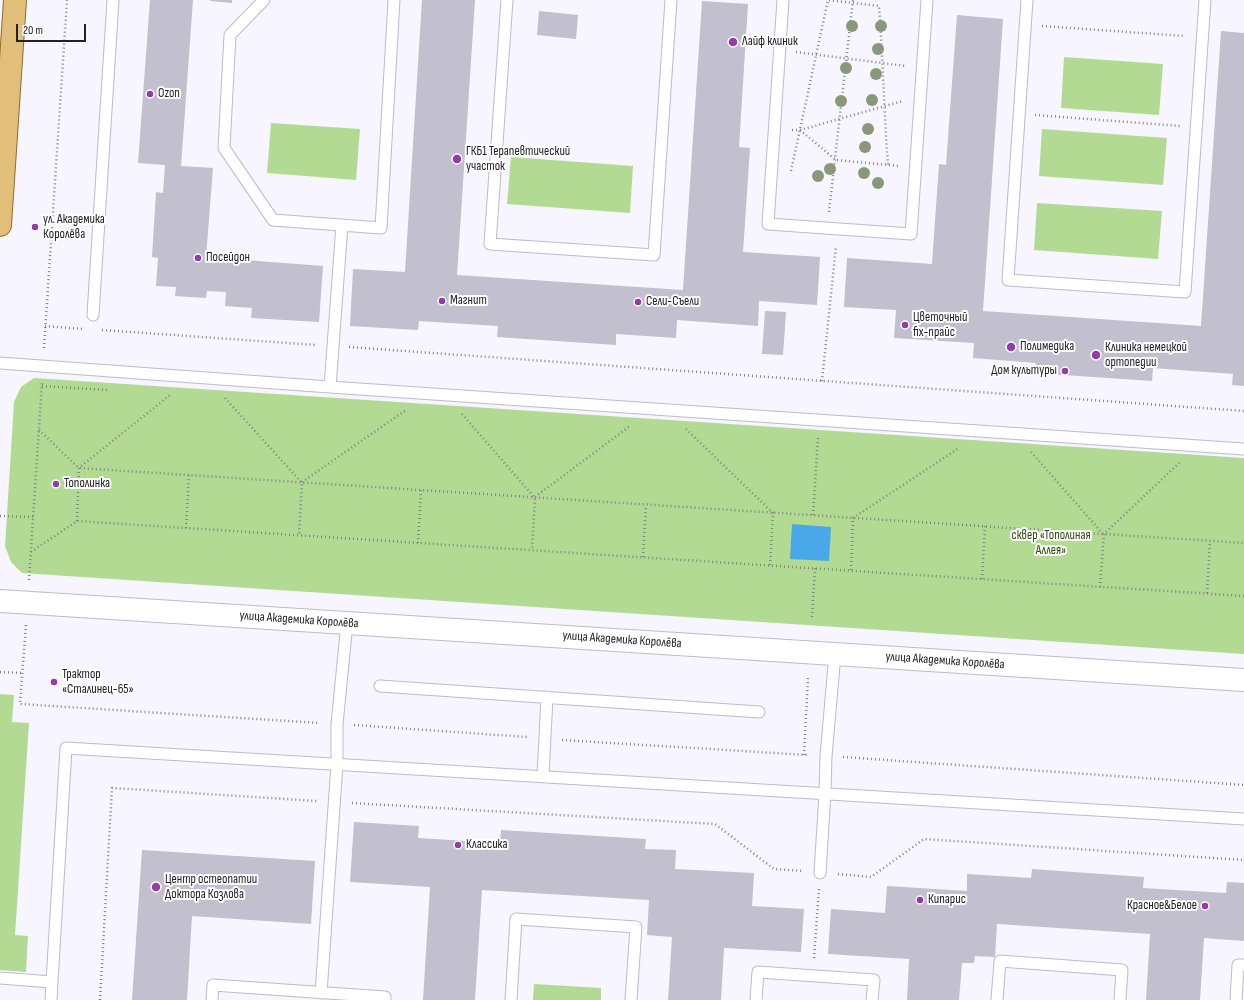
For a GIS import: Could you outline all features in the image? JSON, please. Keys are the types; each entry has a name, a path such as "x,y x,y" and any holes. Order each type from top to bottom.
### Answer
{"main road":[{"path":"0,225 15,0"}],"street":[{"name":"улица Академика Королёва","path":"0,601 1244,680"}],"lane":[{"path":"93,315 112,0"},
{"path":"264,0 230,35 224,148 273,220 381,228 394,0"},
{"path":"507,0 490,244 654,256 671,0"},
{"path":"783,0 768,224 911,234 927,0"},
{"path":"1028,0 1008,280 1185,292 1205,0"},
{"path":"330,387 342,225"},
{"path":"0,363 1244,449"},
{"path":"321,993 337,764 337,724 347,623"},
{"path":"820,873 826,756 835,654"},
{"path":"380,686 759,712"},
{"path":"543,776 547,697"},
{"path":"51,1000 66,748 1244,819"},
{"path":"510,1000 516,919 636,927 631,1000"},
{"path":"997,1000 1000,961 1122,970 1120,1000"},
{"path":"1236,1000 1238,965 1244,966"},
{"path":"756,1000 758,972 874,980 872,1000"},
{"path":"0,978 52,982"},
{"path":"212,1000 212,985 386,997 385,1000"}],"path":[{"path":"67,0 20,704 826,756 1244,785"},
{"path":"790,174 828,0 879,6 888,165"},
{"path":"822,381 836,160 853,2"},
{"path":"1026,25 1203,37"},
{"path":"780,49 922,68"},
{"path":"774,131 800,130 920,96"},
{"path":"1020,113 1196,127"},
{"path":"800,130 836,160 915,168"},
{"path":"45,326 84,329"},
{"path":"100,330 1244,411"},
{"path":"78,521 79,468 170,394"},
{"path":"225,398 302,482 299,535"},
{"path":"302,482 406,410"},
{"path":"462,414 535,498 532,550"},
{"path":"535,498 631,425"},
{"path":"685,429 773,513 770,566"},
{"path":"39,430 79,468 1244,543"},
{"path":"812,515 818,438"},
{"path":"853,518 960,447"},
{"path":"1031,452 1104,534"},
{"path":"1100,587 1104,534 1180,462"},
{"path":"186,528 190,476"},
{"path":"418,543 421,490"},
{"path":"643,558 646,505"},
{"path":"0,516 33,517"},
{"path":"851,570 853,518"},
{"path":"31,552 78,521 1244,596"},
{"path":"982,579 985,526"},
{"path":"1207,593 1210,541"},
{"path":"812,617 815,568"},
{"path":"0,672 23,673"},
{"path":"804,755 808,678"},
{"path":"100,1000 112,788 715,824 774,869 871,877 924,839 1244,860"},
{"path":"812,976 820,873"}],"green space":[{"path":"1064,57 1163,64 1159,115 1061,108"},
{"path":"271,123 360,129 356,180 267,173"},
{"path":"1042,129 1167,138 1163,185 1039,176"},
{"path":"511,157 633,166 630,213 507,204"},
{"path":"1037,203 1162,211 1158,259 1034,250"},
{"name":"сквер «Тополиная Аллея»","path":"34,378 1244,458 1244,654 22,573 11,562 5,546 14,402 21,387"},
{"path":"0,694 14,695 12,722 29,723 15,935 28,936 26,972 0,970"},
{"path":"534,984 601,988 601,1000 533,1000"}],"water":[{"path":"792,524 831,527 829,561 790,559"}],"building":[{"path":"150,0 193,0 181,166 213,168 206,257 323,266 319,322 251,318 252,308 225,306 226,292 207,291 206,298 175,296 176,287 156,286 158,258 152,257 156,192 163,193 165,165 138,163"},
{"path":"232,0 232,3 210,1"},
{"path":"422,0 475,0 457,275 683,290 702,1 748,4 739,147 750,148 743,252 820,257 817,305 759,301 758,326 677,320 676,338 616,334 616,345 497,337 498,326 419,321 418,330 350,326 353,269 405,272"},
{"path":"539,11 578,15 576,39 537,35"},
{"path":"957,15 1003,19 983,311 1201,326 1221,31 1244,33 1244,386 1232,385 1233,374 1153,368 1152,381 1035,373 1036,363 973,358 974,343 894,338 896,310 844,307 847,258 932,264 939,164 946,165"},
{"path":"765,311 786,312 783,355 762,354"},
{"path":"354,822 419,826 418,838 500,843 501,830 646,839 645,849 676,850 675,869 754,873 752,906 804,909 801,952 724,948 721,1000 668,1000 672,937 647,935 649,900 482,890 475,1000 423,1000 430,887 350,882"},
{"path":"142,850 315,861 311,924 192,916 187,1000 132,1000"},
{"path":"1032,869 1144,877 1143,888 1226,893 1227,882 1244,883 1244,941 1204,938 1200,1000 1146,1000 1150,934 997,924 995,957 975,956 974,963 962,963 959,1000 907,1000 909,959 828,954 831,909 885,913 887,886 967,891 967,874 1031,878"}],"place":[{"name":"Лайф клиник","path":"733,42"},
{"name":"Ozon","path":"150,94"},
{"name":"ГКБ1 Терапевтический участок","path":"457,159"},
{"name":"ул. Академика Королёва","path":"35,227"},
{"name":"Посейдон","path":"198,258"},
{"name":"Магнит","path":"442,301"},
{"name":"Сели-Съели","path":"638,302"},
{"name":"Цветочный fix-прайс","path":"905,325"},
{"name":"Полимедика","path":"1011,347"},
{"name":"Клиника немецкой ортопедии","path":"1096,355"},
{"name":"Дом культуры","path":"1065,371"},
{"name":"Тополинка","path":"56,484"},
{"name":"Трактор «Сталинец-65»","path":"54,682"},
{"name":"Классика","path":"458,845"},
{"name":"Центр остеопатии Доктора Козлова","path":"156,887"},
{"name":"Кипарис","path":"920,900"},
{"name":"Красное&Белое","path":"1205,906"}]}
